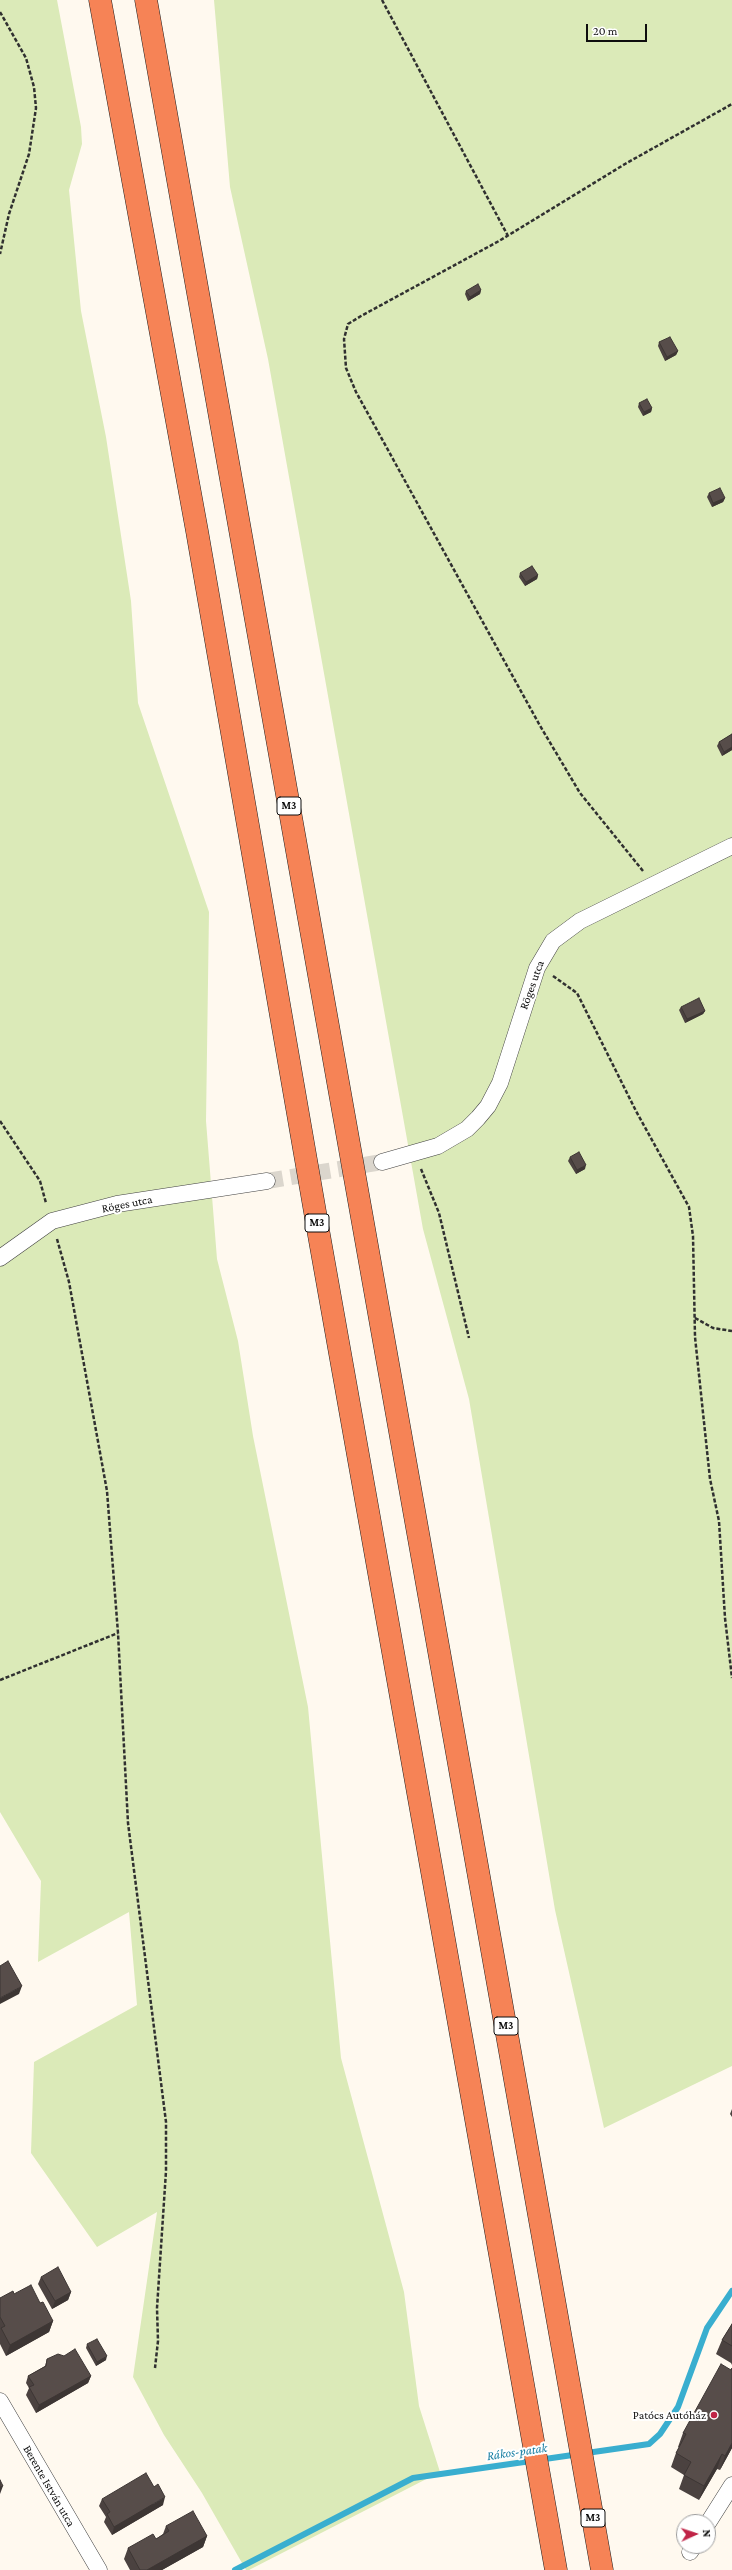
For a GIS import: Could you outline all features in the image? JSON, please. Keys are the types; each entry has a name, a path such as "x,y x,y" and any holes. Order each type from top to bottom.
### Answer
{"highway":[{"name":"M3","path":"100,0 198,539 318,1227 556,2570"},
{"name":"M3","path":"146,0 602,2570"}],"street":[{"name":"Röges utca","path":"382,1162 438,1146 467,1129 488,1106 507,1061 537,968 553,941 580,921 732,846"},
{"name":"Röges utca","path":"0,1258 52,1221 117,1204 268,1181"},
{"name":"Berente István utca","path":"0,2401 99,2570"},
{"path":"714,2514 732,2485"}],"path":[{"path":"382,0 508,236"},
{"path":"0,12 26,58 34,87 36,108 29,154 9,214 0,254"},
{"path":"653,884 595,813 569,775 359,398 346,368 344,339 348,324 508,236 625,164 732,104"},
{"path":"537,968 563,981 577,993 636,1111 689,1207 693,1236 695,1337 710,1478 719,1521 725,1618 732,1678"},
{"path":"0,1121 40,1181 52,1221 69,1282 108,1491 118,1633 128,1823 166,2122 166,2172 157,2308 158,2341 155,2368"},
{"path":"415,1153 439,1213 469,1338"},
{"path":"695,1318 713,1328 732,1331"},
{"path":"0,1680 118,1633"}],"green space":[{"path":"0,0 57,0 81,127 82,144 69,190 81,311 106,437 131,601 138,703 209,912 206,1121 217,1259 238,1341 253,1436 308,1707 341,2058 404,2292 419,2406 440,2472 249,2570 246,2570 202,2493 164,2435 133,2377 157,2212 97,2247 31,2153 34,2062 137,2005 129,1912 38,1962 41,1881 0,1812"},
{"path":"214,0 732,0 732,2066 604,2128 555,1910 469,1399 423,1229 268,359 230,187"}],"building":[{"path":"478,284 481,290 470,297 466,291"},
{"path":"670,337 678,351 667,357 659,342"},
{"path":"647,399 652,408 644,412 639,403"},
{"path":"720,488 725,498 713,503 709,493"},
{"path":"532,566 538,575 526,582 520,573"},
{"path":"732,734 732,747 724,752 719,742"},
{"path":"699,998 705,1011 687,1019 681,1007"},
{"path":"579,1152 586,1165 577,1170 570,1157"},
{"path":"8,1961 22,1986 0,1998 0,1966"},
{"path":"58,2267 71,2292 55,2301 41,2277"},
{"path":"31,2285 40,2303 43,2302 53,2321 10,2345 1,2328 5,2326 0,2317 0,2298 13,2291 14,2294"},
{"path":"732,2324 732,2346 722,2340"},
{"path":"97,2339 107,2356 97,2362 87,2344"},
{"path":"75,2349 91,2376 39,2405 29,2387 34,2385 28,2376 46,2366 47,2359 58,2354 64,2356"},
{"name":"Patócs Autóház","path":"721,2364 731,2370 732,2368 732,2443 725,2456 722,2454 704,2486 684,2475 691,2462 676,2453 686,2434 683,2433"},
{"path":"146,2473 154,2487 158,2484 165,2497 114,2527 107,2514 110,2512 102,2499"},
{"path":"0,2480 3,2486 0,2487"},
{"path":"193,2511 207,2536 147,2570 140,2570 128,2548 153,2534 156,2539 169,2531 166,2526"}],"waterway":[{"name":"Rákos-patak","path":"235,2570 413,2478 649,2444 660,2434 678,2407 707,2328 732,2291"}],"tunnel":[{"path":"267,1181 382,1162"}],"place":[{"name":"Patócs Autóház","path":"714,2415"}]}
